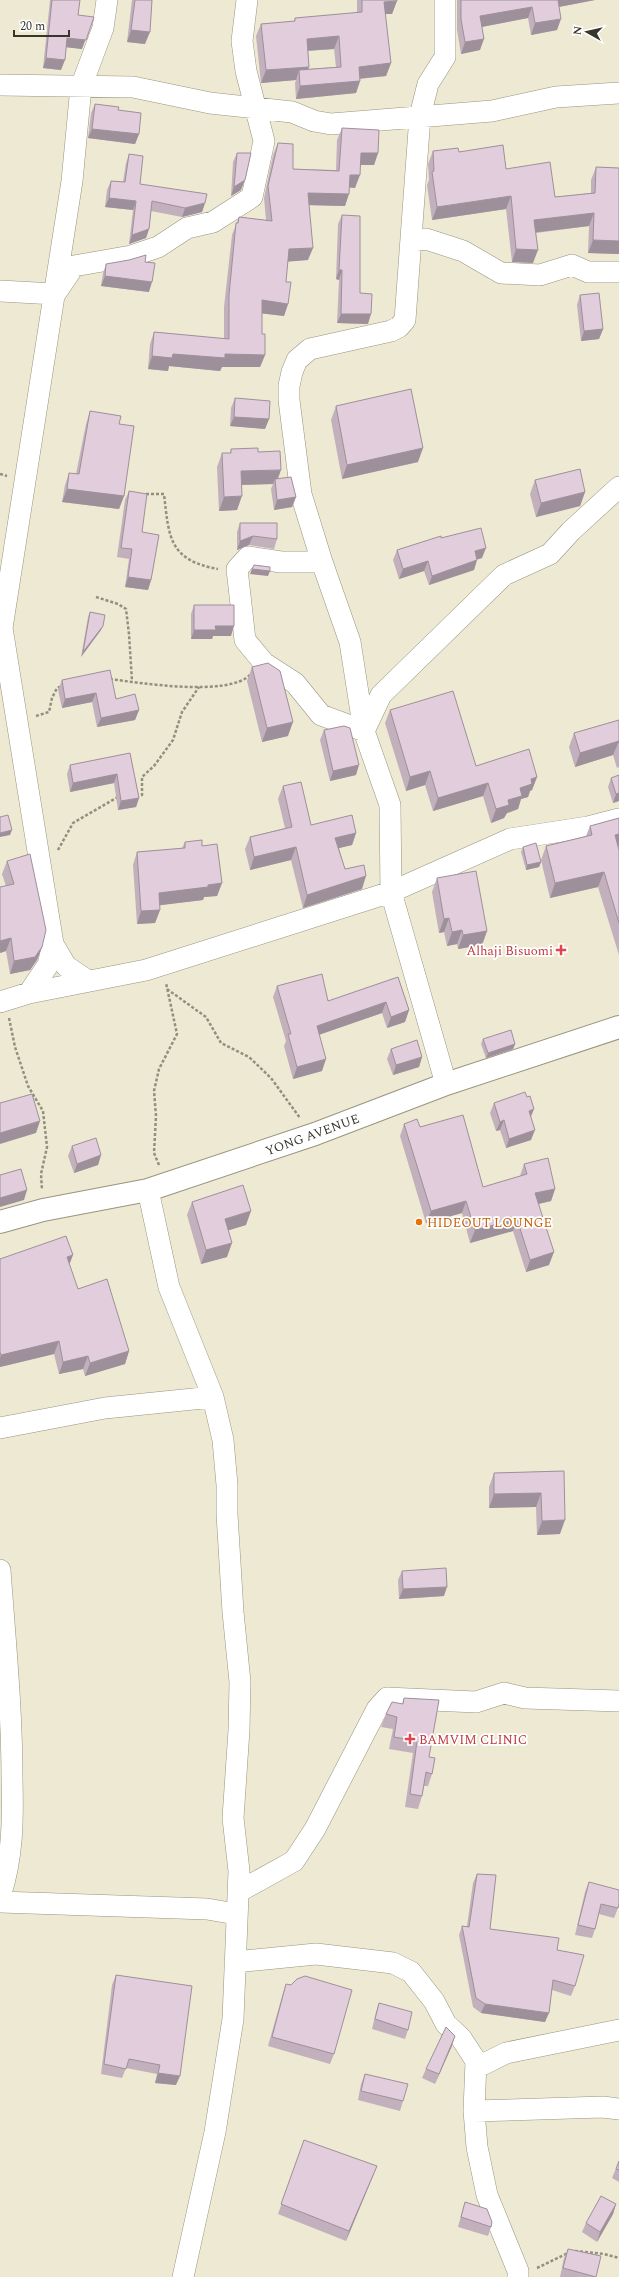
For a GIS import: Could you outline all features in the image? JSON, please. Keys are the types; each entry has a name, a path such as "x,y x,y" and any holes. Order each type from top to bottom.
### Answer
{"street":[{"path":"29,993 48,965 53,944 18,718 2,628 72,181 81,88 103,28 107,0"},
{"path":"55,294 74,266 131,256 158,247 187,228 213,222 252,197 264,140 257,107 246,71 242,41 247,0"},
{"path":"445,0 447,36 445,56 428,84 420,116 412,242 405,320 399,327 391,331 310,349 297,360 292,372 289,386 289,400 300,494 350,642 364,731 390,805 391,892 446,1084"},
{"path":"0,85 81,88 133,87 210,103 292,112 314,121 331,124 492,111 556,97 619,93"},
{"path":"412,242 426,239 463,251 501,273 540,275 572,265 588,272 619,272"},
{"path":"0,292 55,294"},
{"path":"364,731 381,695 504,575 550,554 571,531 619,487"},
{"path":"322,562 281,562 248,557 237,569 245,640 264,663 295,683 321,715 364,731"},
{"path":"3,1001 29,993 146,970 391,892 510,840 588,827 619,819"},
{"path":"53,944 66,966 88,981"},
{"name":"YONG AVENUE","path":"0,1222 43,1210 157,1187 314,1134 446,1084 619,1026"},
{"path":"157,1187 169,1287 213,1397 226,1460 227,1514 232,1605 240,1682 239,1730 233,1818 239,1871 236,1914 233,2019 215,2132 183,2277"},
{"path":"0,1428 105,1408 213,1397"},
{"path":"0,1570 12,1732 13,1824 10,1852 0,1896"},
{"path":"238,1892 294,1861 315,1829 377,1709 388,1698 476,1702 504,1693 525,1698 619,1702"},
{"path":"0,1902 207,1910 236,1914"},
{"path":"235,1962 316,1954 393,1963 411,1972 423,1985 446,2024 461,2038 476,2061 474,2111 477,2147 487,2196 518,2271 525,2274"},
{"path":"476,2061 484,2064 506,2053 619,2030"},
{"path":"474,2111 603,2107 619,2109"}],"path":[{"path":"144,494 164,494 169,536 182,555 192,561 217,569 237,569"},
{"path":"96,597 118,604 126,609 132,681"},
{"path":"107,678 199,687 228,686 247,678 264,663"},
{"path":"18,718 49,712 52,698 57,688 68,684"},
{"path":"129,795 142,795 142,777 154,766 173,740 182,712 199,687"},
{"path":"42,871 60,847 73,823 122,795"},
{"path":"146,970 164,979 177,1034 159,1069 154,1091 156,1116 154,1153 157,1187"},
{"path":"167,988 206,1017 220,1043 249,1057 270,1078 314,1134"},
{"path":"3,1001 15,1047 28,1086 43,1111 47,1147 41,1174 43,1210"},
{"path":"525,2274 556,2257 580,2250 619,2258"}],"building":[{"path":"52,0 80,0 78,15 94,17 86,40 67,38 65,60 46,58"},
{"path":"135,0 152,0 150,32 131,30"},
{"path":"362,0 397,0 384,2 391,63 359,67 360,81 300,86 299,70 341,67 339,36 307,39 309,67 266,70 261,24 295,21 295,18 362,12"},
{"path":"461,0 558,0 561,19 535,23 532,7 480,16 484,39 465,42 461,19"},
{"path":"95,104 119,107 118,110 141,113 139,134 92,129"},
{"path":"342,128 379,130 378,153 361,153 360,175 350,175 349,194 308,193 313,248 289,249 286,282 291,282 288,304 262,300 262,334 265,334 265,355 225,354 225,358 173,354 172,358 152,356 154,332 229,339 229,295 236,223 238,223 239,217 272,221 268,186 278,143 293,144 293,169 339,171"},
{"path":"503,145 506,169 550,162 555,197 595,193 596,167 619,168 619,241 593,240 594,213 534,220 538,250 516,249 511,196 437,207 432,172 434,171 433,151 458,148 459,152"},
{"path":"237,153 251,153 245,180 234,187"},
{"path":"129,154 143,156 140,184 207,194 205,203 185,208 152,201 149,229 132,235 136,201 109,198 111,181 125,182"},
{"path":"342,215 360,216 360,293 372,294 371,314 341,314 342,270 339,270"},
{"path":"146,255 145,262 155,263 152,282 105,276 106,264"},
{"path":"599,293 603,329 584,331 580,295"},
{"path":"411,389 423,448 347,465 336,406"},
{"path":"235,398 270,401 269,419 234,417"},
{"path":"90,411 121,416 119,424 134,426 124,496 67,489 69,473 79,474"},
{"path":"258,448 258,452 280,451 281,470 241,471 242,496 224,497 222,453 231,453 231,449"},
{"path":"580,469 585,492 541,503 535,480"},
{"path":"291,477 296,497 277,500 275,479"},
{"path":"129,491 147,494 142,532 159,535 151,580 128,577 132,549 121,548"},
{"path":"240,523 277,523 277,539 253,536 240,541"},
{"path":"481,528 486,548 475,551 477,560 432,576 428,561 403,569 397,550 441,536 441,538"},
{"path":"254,565 270,567 270,571 252,569"},
{"path":"194,605 234,605 234,626 215,626 216,630 194,630"},
{"path":"90,612 105,615 103,626 83,652"},
{"path":"268,663 280,671 293,722 267,728 252,667"},
{"path":"110,670 116,699 135,694 139,710 101,718 96,693 65,699 62,680"},
{"path":"453,691 476,766 529,749 537,777 531,779 532,784 520,788 522,796 508,800 509,805 496,809 488,783 438,798 430,771 410,777 390,710"},
{"path":"619,720 619,741 580,753 574,733"},
{"path":"344,726 350,728 359,765 333,771 324,730"},
{"path":"130,753 139,798 121,801 117,774 73,783 70,765"},
{"path":"619,775 619,793 616,794 611,778"},
{"path":"301,782 311,825 352,815 356,833 335,838 345,869 364,865 366,876 307,895 296,847 254,857 250,837 292,827 283,786"},
{"path":"8,815 12,830 0,833 0,817"},
{"path":"619,818 619,834 615,835 619,850 619,923 604,872 555,883 546,846 592,835 590,826"},
{"path":"202,840 202,846 217,844 222,883 208,885 208,887 159,893 160,910 141,911 137,852 185,848 185,842"},
{"path":"536,843 541,862 527,865 523,847"},
{"path":"30,854 46,930 42,947 35,957 14,961 11,938 0,941 0,887 14,884 7,861"},
{"path":"476,871 487,931 463,935 462,930 452,932 449,918 444,919 437,878"},
{"path":"322,974 328,1001 398,977 409,1010 391,1017 386,1002 317,1026 326,1059 297,1067 288,1034 291,1034 277,986"},
{"path":"511,1030 515,1044 488,1053 483,1039"},
{"path":"417,1040 422,1057 396,1065 391,1049"},
{"path":"525,1092 527,1097 530,1096 534,1109 529,1111 535,1130 509,1139 504,1120 500,1122 494,1103"},
{"path":"32,1094 40,1121 0,1133 0,1103"},
{"path":"463,1115 483,1187 527,1174 524,1164 548,1158 555,1189 535,1193 554,1252 530,1260 517,1219 475,1230 466,1201 431,1211 404,1124 417,1119 420,1127"},
{"path":"96,1138 101,1155 77,1164 72,1146"},
{"path":"21,1169 27,1190 0,1198 0,1175"},
{"path":"243,1185 251,1211 225,1219 232,1243 206,1250 192,1202"},
{"path":"66,1236 73,1255 67,1257 78,1289 107,1279 129,1351 90,1363 88,1356 63,1362 59,1341 1,1355 0,1259"},
{"path":"564,1471 565,1520 542,1521 541,1493 494,1494 494,1473"},
{"path":"446,1568 447,1587 403,1589 402,1571"},
{"path":"404,1698 439,1700 429,1757 435,1758 432,1774 426,1772 422,1796 410,1794 417,1741 394,1737 397,1717 386,1714 392,1702 403,1704"},
{"path":"477,1874 496,1875 490,1929 559,1938 557,1950 584,1955 575,1986 553,1980 549,2013 485,2004 476,1998 462,1926 469,1927"},
{"path":"589,1882 619,1890 618,1908 601,1904 595,1929 578,1925"},
{"path":"116,1975 192,1986 180,2076 158,2073 160,2065 129,2059 126,2069 104,2064"},
{"path":"305,1976 352,1990 334,2054 272,2037 286,1984 291,1985 297,1979"},
{"path":"379,2003 412,2012 408,2030 375,2019"},
{"path":"446,2027 455,2036 439,2074 426,2069"},
{"path":"365,2074 408,2084 403,2101 361,2091"},
{"path":"304,2140 377,2166 349,2231 281,2204"},
{"path":"619,2161 619,2170 616,2169"},
{"path":"601,2196 616,2204 600,2232 586,2223"},
{"path":"465,2202 487,2209 492,2222 491,2227 461,2217"},
{"path":"568,2249 601,2256 596,2277 563,2268"}],"place":[{"name":"Alhaji Bisuomi","path":"561,950"},
{"name":"HIDEOUT LOUNGE","path":"419,1222"},
{"name":"BAMVIM CLINIC","path":"410,1739"}]}
